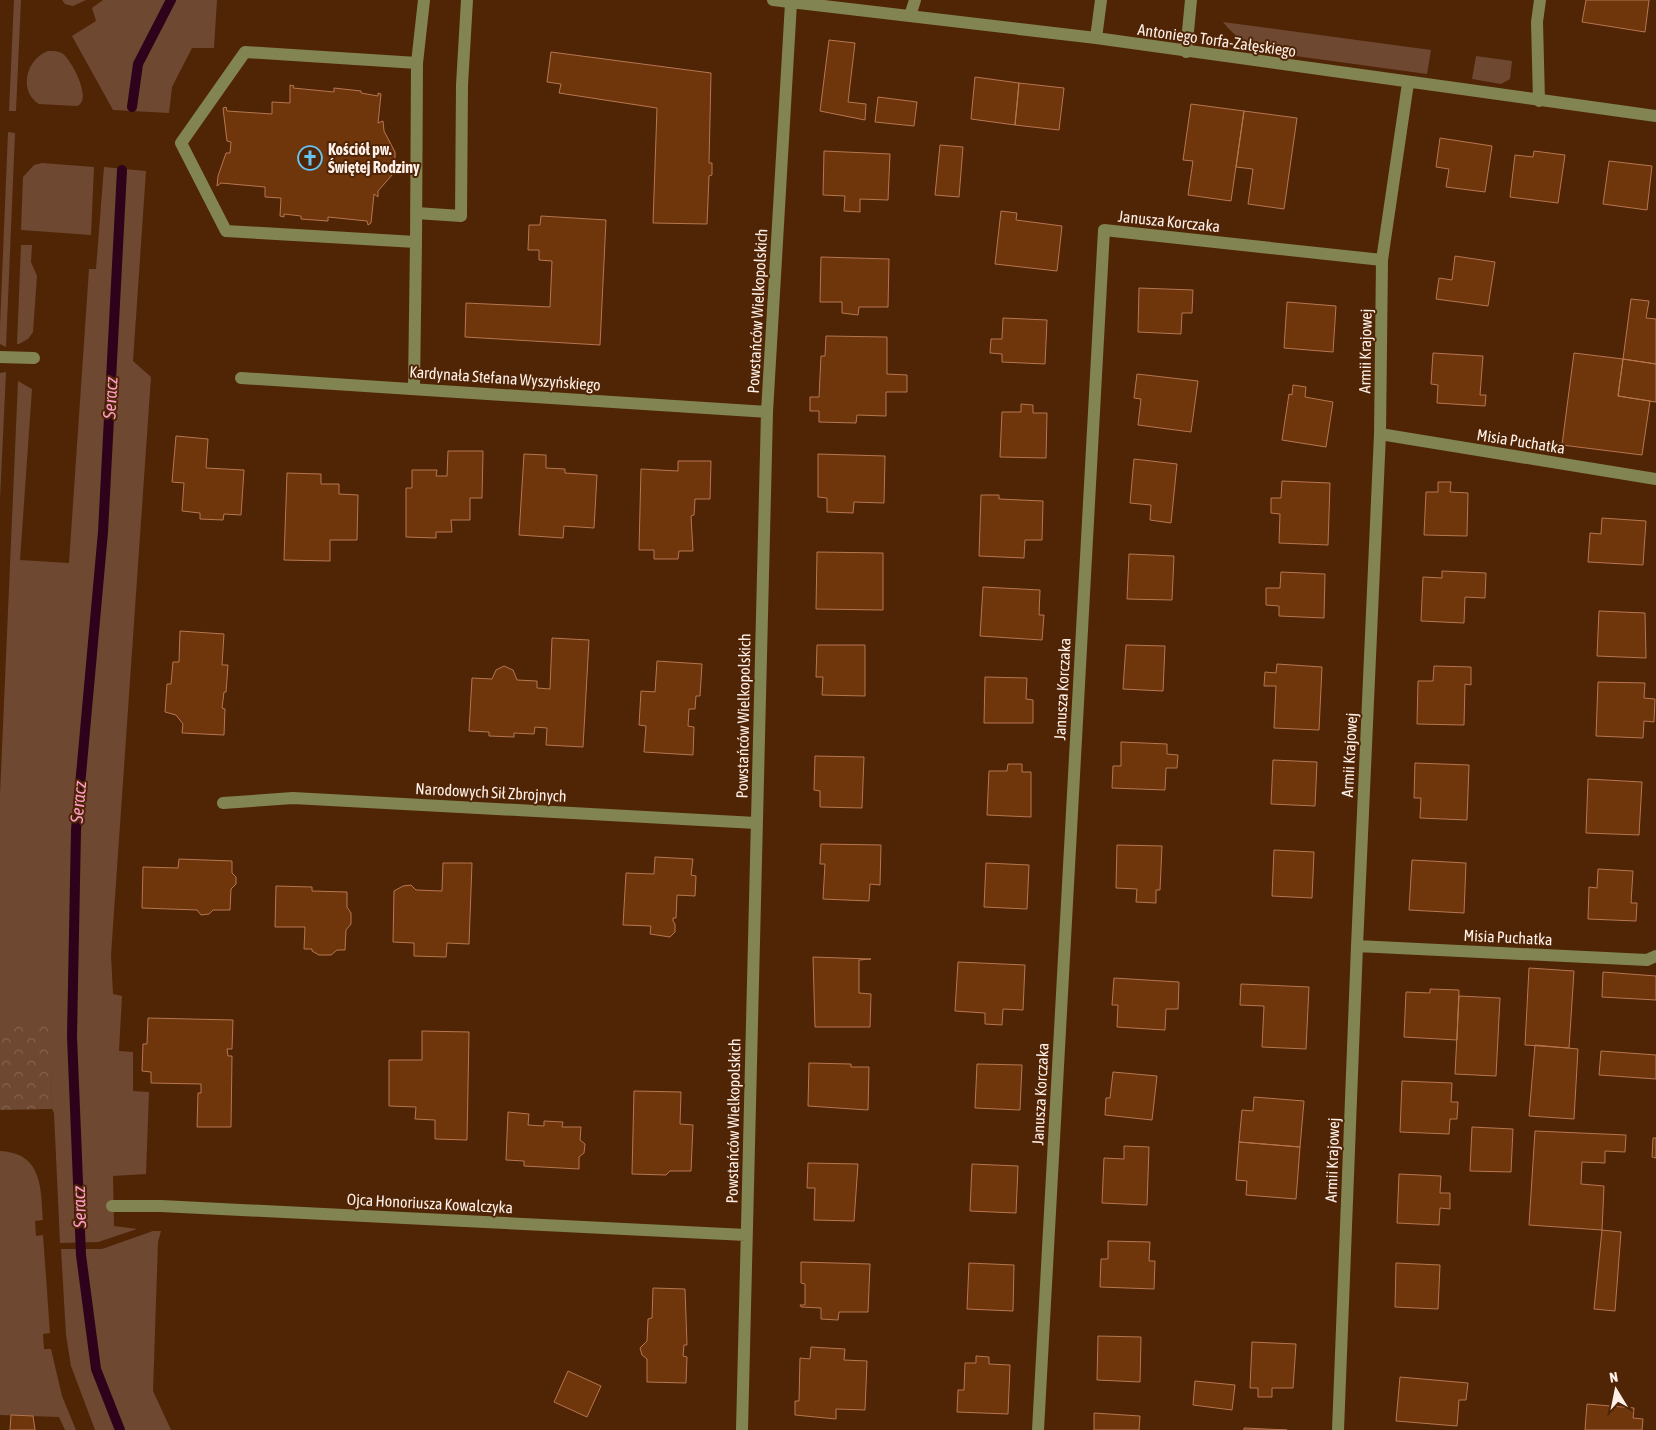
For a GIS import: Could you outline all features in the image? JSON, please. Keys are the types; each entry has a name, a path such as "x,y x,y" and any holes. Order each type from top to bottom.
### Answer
{"street":[{"path":"414,388 417,63 424,0"},
{"path":"416,213 461,216 462,85 467,0"},
{"name":"Antoniego Torfa-Załęskiego","path":"774,0 1096,38 1408,83 1656,116"},
{"path":"910,16 915,0"},
{"path":"1096,38 1101,0"},
{"path":"1186,52 1191,0"},
{"path":"1539,101 1538,22 1540,0"},
{"name":"Powstańców Wielkopolskich","path":"742,1430 767,412 790,3"},
{"path":"416,242 226,231 182,143 245,52 417,63"},
{"name":"Armii Krajowej","path":"1338,1430 1356,946 1380,434 1382,260 1408,83"},
{"name":"Janusza Korczaka","path":"1038,1430 1104,230 1382,260"},
{"path":"0,357 34,358"},
{"name":"Kardynała Stefana Wyszyńskiego","path":"241,378 767,412"},
{"name":"Misia Puchatka","path":"1380,434 1656,479"},
{"name":"Narodowych Sił Zbrojnych","path":"223,802 292,798 756,823"},
{"name":"Misia Puchatka","path":"1356,946 1647,960 1656,956"},
{"name":"Ojca Honoriusza Kowalczyka","path":"112,1206 161,1206 746,1235"}],"green space":[{"path":"14,0 21,0 16,111 9,111"},
{"path":"62,0 86,0 73,6 65,4"},
{"path":"103,0 217,0 214,48 192,48 172,87 169,113 113,110 72,36 96,21 92,8"},
{"path":"1223,22 1431,50 1427,74 1267,52 1243,41"},
{"path":"48,51 56,51 64,55 73,68 80,83 83,97 81,103 77,106 39,104 28,91 27,76 30,68 40,55"},
{"path":"1476,56 1512,61 1510,79 1501,84 1472,79"},
{"path":"8,132 15,133 6,347 0,344 0,326"},
{"path":"42,163 94,167 91,235 21,230 23,177 34,165"},
{"path":"104,167 146,171 133,361 151,377 111,955 113,994 122,996 119,1051 133,1052 133,1091 149,1092 146,1174 113,1176 114,1226 137,1229 98,1242 60,1243 54,1113 52,1109 50,1025 0,1025 0,795 18,381 32,389 20,560 69,563 89,269 96,269"},
{"path":"21,245 32,245 31,262 37,276 33,332 28,339 17,344"},
{"path":"6,372 0,499 0,373"},
{"path":"51,1024 52,1109 0,1110 0,1025"},
{"path":"0,1151 14,1153 24,1158 32,1165 40,1184 43,1220 35,1221 36,1236 43,1235 50,1333 43,1334 44,1349 51,1349 62,1396 76,1430 65,1430 59,1417 0,1415"},
{"path":"153,1231 161,1231 158,1242 153,1391 171,1430 95,1430 71,1366 66,1335 61,1249 102,1249"}],"building":[{"path":"1586,0 1649,0 1645,32 1582,22"},
{"path":"829,40 855,43 848,102 866,104 865,120 820,111"},
{"path":"551,52 711,73 709,163 712,163 712,175 709,176 707,224 653,223 657,108 559,93 561,84 547,82"},
{"path":"975,77 1019,83 1015,125 971,119"},
{"path":"1019,83 1064,88 1059,130 1015,125"},
{"name":"Kościół pw. Świętej Rodziny","path":"290,85 294,86 293,88 334,92 334,88 361,91 361,93 378,96 378,93 381,94 378,123 383,121 384,131 395,152 395,163 392,175 378,191 378,197 374,194 371,223 368,225 367,221 328,217 328,221 301,219 301,216 284,214 284,217 280,216 281,198 265,197 265,187 221,183 217,186 218,176 226,153 230,153 231,142 227,141 223,108 226,107 227,111 272,114 272,102 290,103"},
{"path":"878,97 917,102 914,126 875,122"},
{"path":"1191,104 1244,111 1231,201 1188,195 1193,161 1183,160"},
{"path":"1244,111 1297,118 1284,209 1248,204 1253,169 1236,167"},
{"path":"1440,138 1492,146 1485,192 1446,187 1449,169 1436,167"},
{"path":"940,145 963,147 959,197 935,195"},
{"path":"824,151 890,154 888,200 860,199 860,212 844,211 845,196 823,195"},
{"path":"1534,151 1565,155 1558,203 1510,197 1515,155 1533,157"},
{"path":"1609,161 1652,166 1647,210 1603,204"},
{"path":"1001,211 1017,213 1016,220 1062,226 1057,271 995,264"},
{"path":"541,216 606,220 600,345 465,337 466,303 550,307 552,261 539,260 539,250 528,250 529,225 540,225"},
{"path":"1455,256 1495,262 1488,306 1436,299 1439,278 1452,280"},
{"path":"821,257 889,259 888,307 859,307 858,315 842,313 842,302 820,302"},
{"path":"1139,288 1193,290 1192,313 1182,313 1181,334 1138,332"},
{"path":"1631,299 1649,301 1646,318 1656,319 1656,364 1623,359"},
{"path":"1287,302 1336,306 1333,352 1284,348"},
{"path":"1003,318 1047,320 1045,364 1002,362 1002,354 990,353 991,339 1002,339"},
{"path":"826,336 887,337 887,374 907,375 907,392 886,392 886,416 857,415 856,423 819,422 819,411 810,411 810,397 819,397 821,356 825,356"},
{"path":"1433,353 1483,356 1480,395 1486,395 1485,406 1437,403 1438,385 1431,384"},
{"path":"1574,353 1623,359 1618,396 1650,401 1642,455 1562,445"},
{"path":"1623,359 1656,364 1656,402 1618,396"},
{"path":"1137,374 1198,381 1191,432 1138,425 1141,399 1134,398"},
{"path":"1293,385 1306,387 1305,397 1333,402 1326,447 1282,440 1289,394 1292,395"},
{"path":"1021,404 1033,405 1033,413 1047,413 1046,458 1000,457 1002,412 1021,412"},
{"path":"176,436 208,439 206,468 244,470 241,515 224,514 223,520 200,519 200,513 182,511 184,483 172,482"},
{"path":"448,451 483,451 482,498 470,498 470,520 451,520 452,532 436,532 436,538 406,537 406,488 412,488 412,470 437,470 436,476 447,476"},
{"path":"524,454 546,455 546,468 565,469 565,473 597,475 594,528 564,526 563,538 519,535"},
{"path":"818,454 885,456 884,503 854,502 853,513 827,512 827,498 818,497"},
{"path":"1134,459 1177,464 1171,523 1150,520 1151,505 1130,503"},
{"path":"678,461 711,461 710,499 695,499 694,515 691,516 693,551 679,551 678,559 654,559 654,550 639,550 641,469 678,471"},
{"path":"287,473 321,474 321,484 339,484 339,494 358,495 357,540 330,540 330,561 284,560"},
{"path":"1282,481 1330,483 1328,545 1279,543 1280,514 1271,513 1271,498 1281,498"},
{"path":"1438,482 1451,482 1450,492 1468,493 1467,536 1424,535 1426,492 1438,492"},
{"path":"981,495 999,495 999,499 1043,501 1042,540 1025,540 1024,558 979,556"},
{"path":"1602,518 1646,521 1643,565 1588,562 1590,533 1601,534"},
{"path":"817,552 883,553 883,610 816,609"},
{"path":"1129,554 1174,556 1172,600 1127,599"},
{"path":"1442,571 1486,573 1485,598 1465,597 1464,623 1421,621 1423,577 1442,578"},
{"path":"1281,572 1325,574 1324,618 1279,616 1279,606 1266,605 1266,588 1280,588"},
{"path":"983,587 1040,590 1039,615 1044,615 1042,640 980,636"},
{"path":"1599,611 1645,613 1646,658 1597,656"},
{"path":"180,631 224,634 222,665 228,665 226,692 224,692 222,708 225,709 224,735 182,733 183,724 176,715 165,712 167,684 171,684 173,662 179,662"},
{"path":"552,638 589,640 583,747 546,745 547,728 535,727 534,734 514,733 514,737 489,736 489,732 469,731 472,678 492,679 496,670 504,666 513,670 517,680 537,681 537,688 550,689"},
{"path":"817,645 865,645 865,696 822,695 823,677 816,677"},
{"path":"1126,645 1165,646 1163,691 1123,689"},
{"path":"657,661 702,664 700,696 696,696 695,709 689,709 688,726 694,727 693,755 644,752 646,726 639,725 641,691 655,692"},
{"path":"1277,664 1322,667 1319,730 1274,728 1276,686 1264,686 1265,672 1276,673"},
{"path":"1434,666 1471,667 1471,685 1465,684 1464,725 1417,724 1418,681 1433,681"},
{"path":"985,677 1027,678 1026,699 1033,700 1033,723 984,723"},
{"path":"1598,682 1645,683 1644,698 1655,699 1654,722 1644,721 1643,738 1596,736"},
{"path":"1121,742 1167,744 1167,754 1178,755 1177,768 1166,768 1165,790 1112,788 1113,766 1121,766"},
{"path":"815,756 864,757 862,808 820,807 820,791 814,790"},
{"path":"1273,760 1317,762 1315,806 1271,804"},
{"path":"1415,763 1469,765 1467,820 1420,818 1421,798 1414,798"},
{"path":"1008,764 1022,764 1022,772 1031,772 1031,817 987,815 989,771 1007,771"},
{"path":"1588,779 1642,782 1639,835 1586,833"},
{"path":"821,844 881,845 880,885 870,884 869,901 823,899 825,864 820,864"},
{"path":"1117,845 1162,846 1160,890 1156,890 1156,903 1136,902 1137,889 1116,888"},
{"path":"1274,850 1314,852 1312,898 1272,896"},
{"path":"655,857 693,859 691,875 696,876 695,896 677,895 676,918 673,918 675,932 670,937 650,934 651,926 623,925 626,873 654,874"},
{"path":"179,859 232,861 232,873 236,877 236,884 231,889 230,910 213,910 209,914 201,915 197,910 142,908 143,867 178,868"},
{"path":"1412,860 1466,863 1464,913 1409,910"},
{"path":"443,863 472,863 469,944 447,943 446,957 414,956 414,943 393,942 394,891 403,886 411,885 416,890 442,891"},
{"path":"986,863 1029,865 1027,909 984,907"},
{"path":"1598,869 1633,871 1631,903 1637,903 1636,921 1588,919 1589,887 1597,888"},
{"path":"276,886 312,887 312,891 347,892 347,907 351,913 351,924 346,930 345,950 337,950 331,955 319,955 312,951 312,949 304,949 305,927 275,927"},
{"path":"813,957 871,959 859,960 859,993 871,994 870,1027 815,1027"},
{"path":"958,962 1025,965 1023,1010 1003,1009 1002,1025 985,1024 985,1013 955,1011"},
{"path":"1529,968 1574,971 1569,1048 1525,1045"},
{"path":"1603,972 1656,976 1656,1000 1602,997"},
{"path":"1114,978 1179,982 1178,1009 1166,1009 1165,1030 1117,1027 1118,1005 1112,1005"},
{"path":"1241,984 1309,987 1306,1049 1262,1047 1264,1006 1240,1005"},
{"path":"1430,989 1459,990 1457,1040 1404,1037 1406,992 1430,993"},
{"path":"1459,996 1500,998 1496,1076 1455,1074"},
{"path":"148,1018 233,1020 232,1049 227,1049 228,1056 232,1056 231,1127 197,1127 198,1093 201,1093 201,1084 151,1083 151,1072 142,1071 143,1044 147,1044"},
{"path":"422,1031 469,1032 467,1140 435,1139 435,1120 415,1119 416,1107 389,1106 389,1060 422,1060"},
{"path":"1535,1045 1578,1049 1574,1119 1529,1116"},
{"path":"1601,1051 1656,1055 1656,1079 1599,1075"},
{"path":"809,1063 851,1064 851,1067 869,1067 868,1110 808,1106"},
{"path":"977,1064 1022,1065 1020,1110 975,1108"},
{"path":"1113,1072 1157,1076 1152,1120 1105,1115 1106,1098 1110,1098"},
{"path":"1402,1081 1452,1083 1451,1102 1458,1102 1457,1119 1450,1119 1449,1134 1400,1132"},
{"path":"634,1091 681,1092 680,1124 693,1125 691,1171 670,1171 666,1175 632,1174"},
{"path":"1254,1097 1304,1101 1300,1147 1239,1142 1242,1110 1253,1111"},
{"path":"508,1112 529,1114 528,1125 544,1126 544,1121 563,1122 562,1127 581,1127 580,1140 585,1144 584,1153 579,1157 579,1169 524,1166 524,1161 506,1160"},
{"path":"1472,1127 1513,1129 1511,1172 1470,1171"},
{"path":"1535,1131 1626,1135 1625,1152 1605,1151 1605,1163 1582,1162 1581,1184 1604,1186 1602,1230 1529,1225"},
{"path":"1653,1138 1656,1138 1656,1158 1652,1157"},
{"path":"1239,1142 1300,1147 1296,1199 1246,1195 1247,1181 1236,1180"},
{"path":"1124,1146 1149,1147 1147,1205 1102,1203 1104,1158 1124,1159"},
{"path":"808,1163 858,1164 854,1221 814,1220 815,1188 807,1188"},
{"path":"972,1164 1018,1166 1016,1213 970,1211"},
{"path":"1399,1174 1441,1176 1440,1193 1450,1193 1450,1209 1440,1208 1439,1225 1397,1223"},
{"path":"1602,1230 1621,1232 1615,1311 1594,1309"},
{"path":"1108,1241 1150,1242 1149,1261 1155,1261 1154,1289 1100,1287 1101,1259 1108,1259"},
{"path":"801,1262 870,1264 868,1312 839,1312 838,1320 821,1319 821,1308 801,1307 800,1305 805,1305 805,1284 801,1283"},
{"path":"969,1263 1014,1265 1013,1311 967,1309"},
{"path":"1396,1263 1440,1265 1438,1309 1395,1307"},
{"path":"653,1288 685,1289 687,1345 684,1345 683,1356 687,1357 686,1383 647,1382 647,1359 642,1355 640,1348 647,1341 648,1319 652,1318"},
{"path":"1098,1336 1141,1337 1140,1382 1097,1380"},
{"path":"1252,1342 1296,1344 1293,1388 1272,1388 1272,1397 1258,1397 1258,1388 1250,1388"},
{"path":"811,1347 845,1349 844,1360 867,1361 865,1410 836,1409 836,1419 795,1415 795,1401 799,1401 800,1358 810,1359"},
{"path":"976,1356 989,1357 989,1364 1010,1365 1008,1414 957,1412 958,1390 964,1390 965,1363 976,1363"},
{"path":"568,1371 601,1386 587,1417 554,1402"},
{"path":"1400,1377 1468,1383 1466,1400 1459,1400 1457,1426 1396,1421"},
{"path":"1195,1381 1235,1385 1232,1410 1193,1405"},
{"path":"1587,1404 1634,1408 1633,1418 1643,1419 1642,1430 1585,1430"},
{"path":"1094,1413 1140,1416 1139,1430 1094,1430"},
{"path":"11,1415 33,1416 35,1430 10,1430"},
{"path":"1244,1428 1287,1430 1244,1430"}],"waterway":[{"name":"Seracz","path":"132,107 138,64 171,0"},
{"name":"Seracz","path":"120,1430 96,1369 81,1255 72,1036 76,830 103,532 122,170"}],"place":[{"name":"Kościół pw. Świętej Rodziny","path":"310,158"}]}
